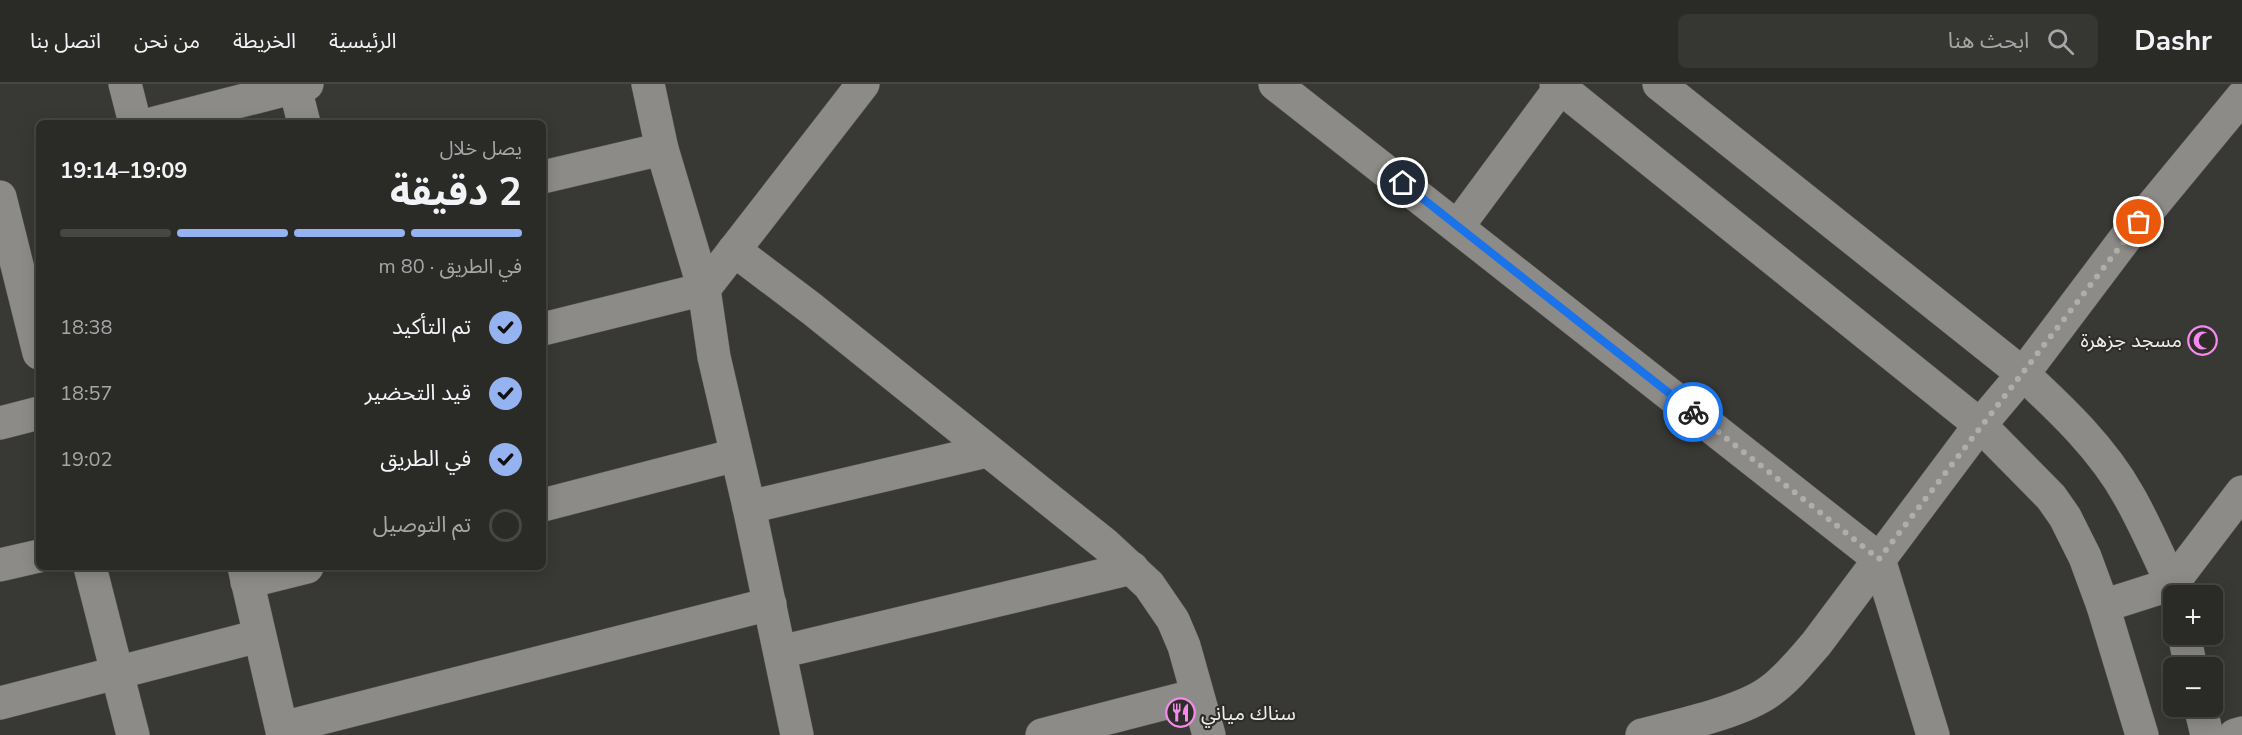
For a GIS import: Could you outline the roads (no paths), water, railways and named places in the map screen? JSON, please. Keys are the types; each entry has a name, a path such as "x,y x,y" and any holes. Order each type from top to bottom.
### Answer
{"street":[{"path":"125,84 134,120"},
{"path":"546,328 704,289 863,84"},
{"path":"1275,84 1879,559 1933,735"},
{"path":"1659,84 2023,374 2063,411 2129,495 2171,585"},
{"path":"166,120 299,85 304,120"},
{"path":"1458,226 1560,85 1980,425 2037,483 2065,517 2085,557 2103,606 2142,735"},
{"path":"657,91 662,149 704,289 714,357 749,507 797,735"},
{"path":"1646,735 1736,708 1768,692 1790,674 1816,644 1980,425 2023,374 2124,240 2242,97"},
{"path":"546,176 662,149"},
{"path":"0,196 36,341"},
{"path":"734,250 812,309 1131,568 1160,599 1173,620 1184,646 1209,735"},
{"path":"0,423 36,413"},
{"path":"749,507 987,451"},
{"path":"546,505 736,455"},
{"path":"2177,585 2242,492"},
{"path":"0,565 36,557"},
{"path":"780,652 1131,568"},
{"path":"91,570 133,735"},
{"path":"284,570 246,575 282,732 770,604"},
{"path":"2103,606 2163,592"},
{"path":"0,703 259,636"},
{"path":"1042,735 1197,695"},
{"path":"2203,717 2207,735"},
{"path":"2235,735 2242,733"}],"place":[{"name":"مسجد جزهرة","path":"2203,340"},
{"name":"سناك مياني","path":"1180,713"}]}
